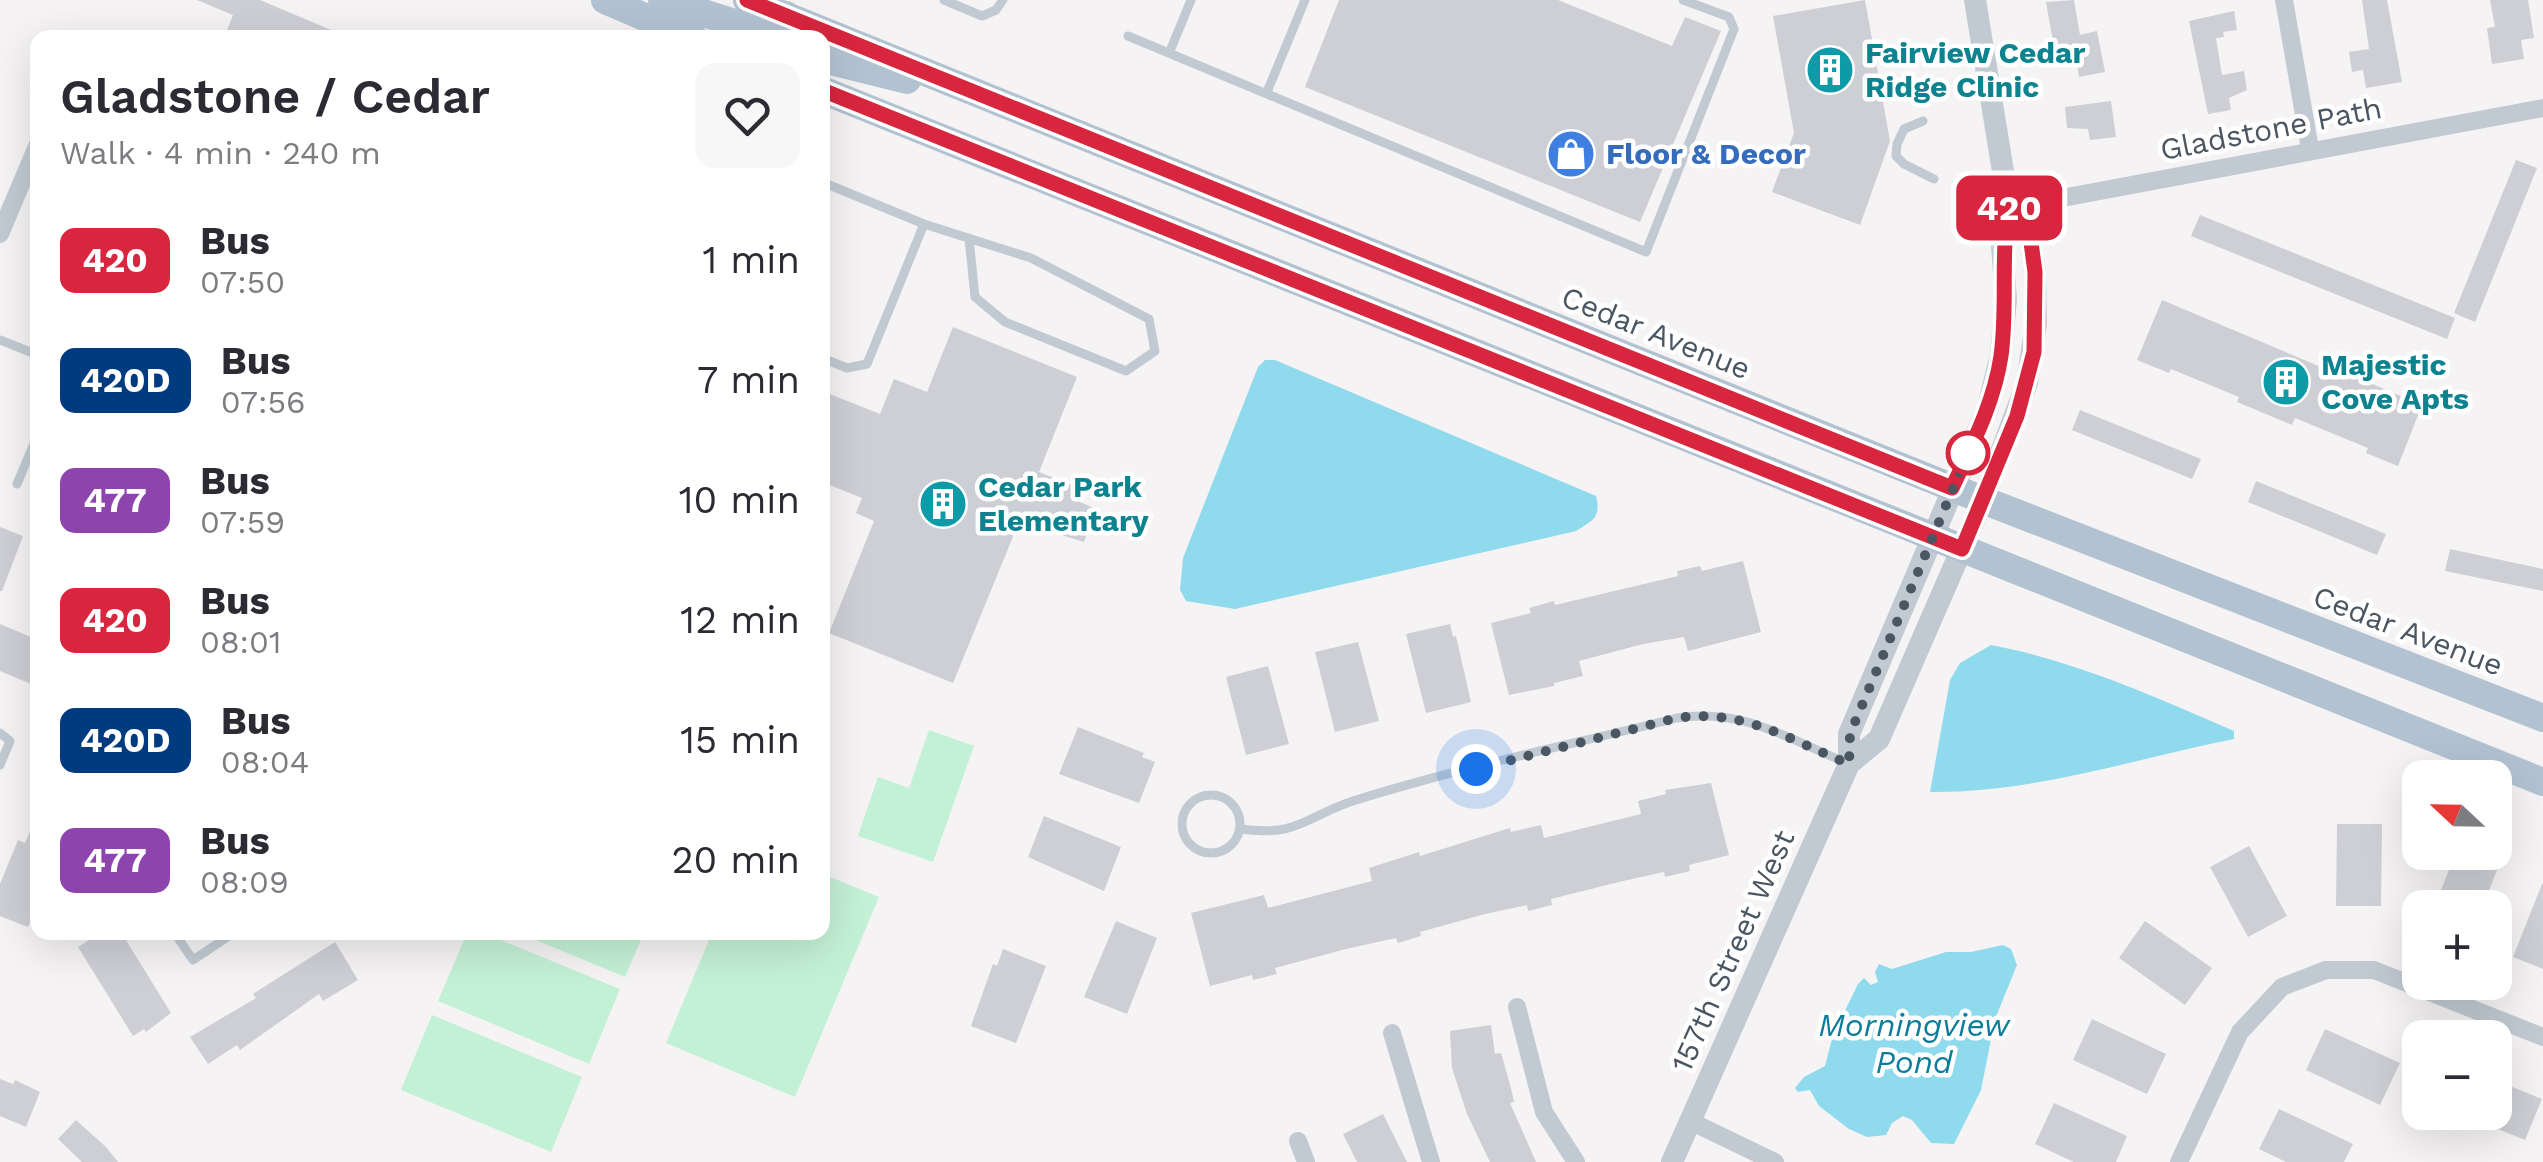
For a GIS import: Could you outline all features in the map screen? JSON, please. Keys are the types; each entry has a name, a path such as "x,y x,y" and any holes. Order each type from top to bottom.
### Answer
{"main road":[{"path":"605,0 675,30"},
{"path":"662,0 754,30 773,28 789,8"},
{"name":"Cedar Avenue","path":"747,0 789,8 1001,102 1952,488 2543,718"},
{"path":"830,61 1001,102"},
{"path":"830,93 2543,782"}],"street":[{"name":"157th Street West","path":"1672,1162 1849,764 1850,734 1996,378 2006,299 2002,246 2009,208 1976,0"},
{"path":"2284,0 2310,149"},
{"name":"Gladstone Path","path":"2009,208 2543,108"},
{"path":"0,234 30,163"},
{"name":"157th Street West","path":"1849,764 1878,739 2017,416 2034,352 2035,272 2030,235 2009,208"},
{"path":"2179,1162 2240,1032 2282,987 2326,970 2374,970 2543,1037"},
{"path":"1516,1008 1544,1112 1576,1162"},
{"path":"1392,1033 1432,1162"},
{"path":"1690,1121 1776,1162"},
{"path":"1298,1141 1306,1162"}],"lane":[{"path":"944,0 982,16 996,10 1002,0"},
{"path":"1170,52 1190,0"},
{"path":"1267,92 1305,0"},
{"path":"1128,36 1646,252 1734,30 1729,17 1683,0"},
{"path":"1923,121 1904,129 1896,144 1896,156 1934,178"},
{"path":"830,185 924,224 969,238 1031,258 1148,319 1155,351 1126,370 1005,322 975,297 969,238"},
{"path":"830,361 848,368 867,364 924,224"},
{"path":"0,340 30,352"},
{"path":"17,484 30,453"},
{"path":"1240,829 1293,829 1352,801 1677,718 1710,713 1742,718 1849,764"},
{"path":"0,732 10,741 0,766"},
{"path":"1217,795 1236,809 1240,829 1231,845 1208,853 1188,842 1182,818 1197,796 1217,795"},
{"path":"179,940 193,960 223,940"}],"green space":[{"path":"929,730 974,746 933,862 858,836 878,777 909,788"},
{"path":"830,877 879,897 795,1097 666,1043 709,940 830,940"},
{"path":"464,940 501,940 620,989 589,1064 438,1001"},
{"path":"536,940 641,940 625,977"},
{"path":"432,1015 582,1077 551,1152 401,1090"}],"water":[{"path":"1265,360 1275,360 1596,496 1597,513 1576,531 1235,609 1186,601 1180,590 1183,558 1258,367"},
{"path":"1991,645 2054,660 2115,681 2234,731 2234,739 2046,781 1930,792 1950,680 1960,663"},
{"name":"Morningview Pond","path":"2003,945 2011,949 2017,965 1995,1019 1981,1090 1954,1144 1931,1143 1912,1120 1903,1116 1892,1123 1886,1135 1867,1137 1849,1129 1819,1106 1810,1090 1798,1092 1795,1088 1804,1077 1825,1066 1833,1035 1858,984 1864,978 1871,985 1878,982 1875,972 1879,964 1892,969 1946,952 1971,952"}],"building":[{"path":"197,0 260,0 331,30 227,30 233,15"},
{"name":"Floor & Decor","path":"1339,0 1558,0 1672,46 1685,17 1721,31 1640,222 1305,87"},
{"name":"Fairview Cedar Ridge Clinic","path":"1865,0 1890,141 1860,225 1772,192 1794,133 1773,16"},
{"path":"2074,0 2080,35 2097,31 2105,72 2079,77 2077,64 2070,66 2068,57 2056,59 2046,2"},
{"path":"2362,0 2387,0 2402,82 2366,88 2363,70 2352,72 2349,52 2369,49"},
{"path":"2490,0 2528,0 2534,38 2521,40 2524,59 2492,64 2487,28 2495,27"},
{"path":"2234,11 2237,30 2223,32 2224,37 2216,38 2222,75 2244,71 2247,90 2229,98 2231,110 2208,114 2189,21"},
{"path":"2111,101 2116,137 2090,140 2088,129 2067,128 2065,107"},
{"path":"2516,160 2537,168 2475,322 2454,313"},
{"path":"2200,215 2455,318 2447,339 2191,236"},
{"name":"Majestic Cove Apts","path":"2162,300 2347,378 2349,374 2422,405 2398,466 2366,453 2368,448 2295,418 2292,425 2237,402 2239,397 2171,369 2169,373 2137,360"},
{"name":"Cedar Park Elementary","path":"953,327 1077,377 1039,472 1079,488 1073,499 1096,509 1084,542 1019,522 953,683 830,633 874,521 856,513 862,498 830,485 830,394 880,414 894,379 927,392"},
{"path":"2080,410 2201,459 2192,479 2072,430"},
{"path":"2256,481 2386,534 2377,555 2248,502"},
{"path":"0,527 23,536 2,591 0,591"},
{"path":"2450,549 2543,569 2543,591 2445,571"},
{"path":"1743,561 1761,632 1688,651 1684,637 1643,644 1579,661 1583,676 1509,695 1491,623 1531,613 1529,608 1554,601 1555,605 1678,576 1677,571 1700,566 1702,571"},
{"path":"0,624 30,637 30,684 0,671"},
{"path":"1450,624 1471,702 1426,713 1406,634"},
{"path":"1358,642 1379,721 1335,732 1315,652"},
{"path":"1268,666 1289,744 1246,755 1226,677"},
{"path":"1078,727 1144,753 1142,757 1155,762 1139,803 1059,774"},
{"path":"1711,783 1729,855 1689,865 1690,871 1623,881 1551,899 1552,905 1528,911 1527,905 1485,914 1420,932 1421,936 1398,943 1396,938 1346,949 1275,968 1277,974 1253,980 1252,975 1210,986 1191,913 1264,895 1268,908 1372,881 1369,868 1419,852 1420,856 1510,828 1511,832 1541,825 1544,838 1641,814 1638,801 1666,794 1665,790"},
{"path":"1044,816 1121,847 1104,891 1028,857"},
{"path":"2337,824 2382,824 2381,906 2336,906"},
{"path":"30,831 28,927 0,916 0,884 18,840 25,843"},
{"path":"2249,846 2287,916 2248,937 2210,867"},
{"path":"2449,870 2497,870 2489,890 2441,890"},
{"path":"2543,884 2543,969 2513,957"},
{"path":"1116,921 1157,938 1127,1014 1084,997"},
{"path":"2145,921 2212,968 2185,1005 2119,958"},
{"path":"89,940 126,940 171,1013 146,1032 144,1029 133,1036 78,947"},
{"path":"335,942 358,980 323,1001 319,994 240,1050 237,1045 208,1064 190,1037 256,998 253,994"},
{"path":"1003,949 1046,966 1016,1043 971,1026 993,964 997,966"},
{"path":"2092,1019 2166,1054 2147,1094 2073,1060"},
{"path":"1491,1025 1495,1054 1501,1053 1511,1088 1514,1102 1510,1103 1536,1162 1490,1162 1467,1114 1452,1068 1450,1031"},
{"path":"2325,1029 2400,1063 2380,1105 2306,1070"},
{"path":"0,1079 13,1084 15,1080 40,1092 26,1127 0,1116"},
{"path":"2512,1087 2542,1099 2525,1140 2500,1130 2512,1130"},
{"path":"2054,1103 2127,1136 2116,1162 2074,1162 2035,1144"},
{"path":"2279,1109 2353,1144 2344,1162 2286,1162 2259,1149"},
{"path":"1383,1114 1407,1162 1357,1162 1343,1134"},
{"path":"76,1120 118,1162 82,1162 58,1139"}],"bus line":[{"name":"420","path":"747,0 821,30"},
{"name":"420","path":"830,34 1952,488 1988,408 2001,355 2006,299 2002,246 2009,208 2030,235 2035,272 2034,352 2027,383 1962,549 830,93"}],"place":[{"name":"Fairview Cedar Ridge Clinic","path":"1830,70"},
{"name":"Floor & Decor","path":"1571,154"},
{"name":"Majestic Cove Apts","path":"2286,382"},
{"name":"Cedar Park Elementary","path":"943,504"}],"route":[{"path":"1476,769 1710,713 1742,718 1849,764 1850,734 1968,453"}]}
